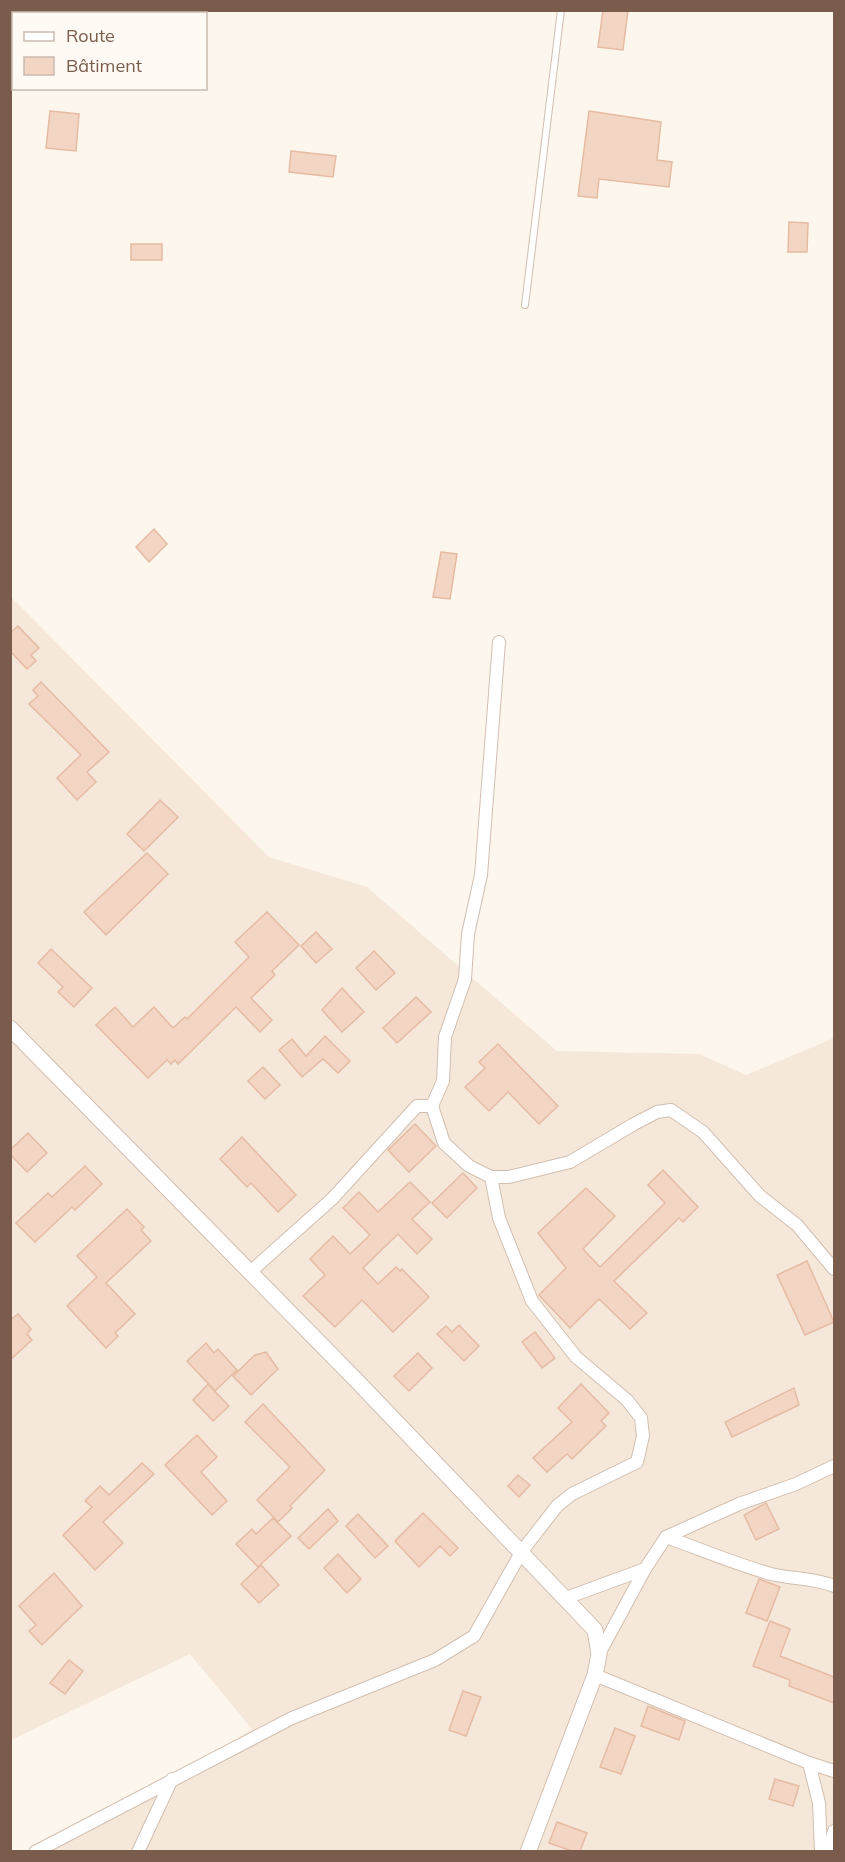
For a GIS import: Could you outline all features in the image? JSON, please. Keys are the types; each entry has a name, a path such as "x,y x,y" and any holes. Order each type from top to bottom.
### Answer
{"street":[{"path":"499,642 481,875 468,933 465,980 445,1037 443,1081 432,1106 444,1143 469,1166 491,1177 509,1177 570,1162 657,1112 671,1110 703,1132 760,1196 797,1225 834,1269"},
{"path":"10,1028 522,1551 595,1630 600,1654"},
{"path":"249,1274 332,1198 417,1106 432,1106"},
{"path":"37,1851 292,1718 435,1660 474,1636 522,1551 557,1506 572,1494 637,1462 643,1436 641,1418 627,1400 576,1357 532,1302 498,1218 491,1177"},
{"path":"528,1851 595,1676 600,1654 645,1569 666,1537 739,1504 796,1484 834,1466"},
{"path":"666,1537 763,1572 834,1586"},
{"path":"566,1598 645,1569"},
{"path":"595,1676 809,1763 834,1771"},
{"path":"809,1763 819,1803 821,1851"},
{"path":"138,1851 172,1779"},
{"path":"828,1851 834,1831"}],"lane":[{"path":"525,305 561,10"}],"shaded area":[{"path":"10,596 269,857 367,887 557,1051 699,1054 746,1075 834,1038 834,1851 53,1851 252,1729 190,1654 11,1740"}],"building":[{"path":"603,10 628,10 623,50 598,47"},
{"path":"50,111 79,114 76,151 46,148"},
{"path":"589,111 661,122 657,160 672,162 669,187 599,179 597,198 578,196"},
{"path":"291,151 336,156 333,177 289,172"},
{"path":"789,222 808,223 807,252 788,252"},
{"path":"131,244 162,244 162,260 131,260"},
{"path":"154,529 167,544 149,562 136,547"},
{"path":"441,552 457,554 450,599 433,597"},
{"path":"18,626 39,648 31,655 36,661 27,669 10,651 10,633"},
{"path":"41,682 109,752 87,772 96,782 77,800 57,778 81,755 29,704 38,696 33,690"},
{"path":"160,800 178,817 144,851 127,834"},
{"path":"147,853 168,874 106,935 84,912"},
{"path":"267,912 299,945 272,971 275,975 251,998 272,1020 260,1032 236,1007 178,1064 175,1060 171,1064 167,1060 148,1078 96,1025 115,1007 133,1027 154,1007 173,1028 185,1017 187,1019 249,957 235,942"},
{"path":"316,932 332,949 316,963 301,946"},
{"path":"51,949 92,988 74,1007 58,992 63,987 38,963"},
{"path":"374,951 395,973 376,990 356,968"},
{"path":"342,988 364,1012 342,1032 322,1010"},
{"path":"416,997 431,1012 397,1043 383,1028"},
{"path":"325,1036 350,1061 338,1073 323,1059 302,1077 279,1050 292,1039 306,1056"},
{"path":"498,1044 558,1106 539,1124 508,1092 489,1111 465,1087 485,1068 479,1062"},
{"path":"263,1067 280,1085 265,1099 248,1081"},
{"path":"415,1124 436,1146 409,1172 388,1150"},
{"path":"28,1133 47,1153 27,1172 10,1154 10,1150"},
{"path":"242,1137 296,1195 278,1212 251,1183 247,1187 220,1159"},
{"path":"85,1166 102,1184 75,1210 72,1207 35,1242 16,1223 48,1193 52,1197"},
{"path":"663,1170 698,1207 683,1222 679,1218 614,1281 647,1313 630,1329 599,1299 570,1328 539,1295 566,1268 538,1233 586,1188 615,1216 583,1249 600,1267 665,1203 648,1185"},
{"path":"463,1173 477,1188 447,1218 432,1203"},
{"path":"410,1182 430,1202 412,1219 432,1239 417,1254 398,1234 363,1268 378,1284 396,1267 400,1271 402,1269 429,1297 393,1332 362,1300 335,1327 303,1296 325,1275 310,1259 333,1236 350,1254 370,1235 343,1208 359,1192 378,1212"},
{"path":"127,1209 144,1227 141,1230 151,1241 106,1283 135,1314 115,1333 118,1336 106,1348 67,1306 97,1277 77,1256"},
{"path":"807,1261 834,1322 805,1335 777,1275"},
{"path":"18,1314 31,1329 27,1334 32,1340 10,1360 10,1320"},
{"path":"459,1325 479,1346 464,1361 437,1334 446,1326 452,1332"},
{"path":"535,1332 555,1358 542,1368 522,1342"},
{"path":"206,1343 214,1353 218,1349 237,1370 215,1391 187,1361"},
{"path":"266,1352 278,1369 251,1395 233,1376 255,1355"},
{"path":"418,1353 432,1368 409,1391 394,1376"},
{"path":"208,1384 229,1406 213,1421 193,1400"},
{"path":"581,1384 609,1413 601,1421 606,1426 572,1459 567,1454 547,1472 533,1458 572,1422 558,1408"},
{"path":"794,1388 799,1405 732,1437 725,1422"},
{"path":"263,1404 325,1470 290,1506 292,1508 278,1522 257,1500 290,1467 245,1422"},
{"path":"197,1435 217,1457 201,1472 227,1501 212,1515 165,1465"},
{"path":"142,1463 154,1474 103,1522 123,1543 95,1570 63,1535 92,1507 85,1501 100,1486 109,1495"},
{"path":"518,1475 530,1485 519,1497 508,1486"},
{"path":"766,1503 779,1529 756,1540 744,1515"},
{"path":"328,1509 338,1521 309,1549 298,1538"},
{"path":"423,1513 458,1548 450,1556 440,1546 419,1567 395,1541"},
{"path":"358,1514 388,1546 375,1558 346,1526"},
{"path":"273,1518 291,1536 258,1567 236,1544 252,1529 256,1534"},
{"path":"338,1554 361,1579 347,1593 324,1568"},
{"path":"261,1565 279,1585 259,1603 241,1584"},
{"path":"54,1573 82,1606 42,1645 29,1631 36,1625 19,1606"},
{"path":"759,1579 780,1587 767,1621 746,1613"},
{"path":"770,1621 790,1629 780,1656 834,1677 834,1703 789,1686 790,1680 753,1666"},
{"path":"69,1660 83,1671 65,1694 50,1683"},
{"path":"463,1691 481,1697 466,1736 449,1730"},
{"path":"648,1706 685,1721 679,1740 641,1726"},
{"path":"615,1728 635,1736 621,1774 600,1767"},
{"path":"775,1779 799,1786 793,1806 769,1799"},
{"path":"557,1822 587,1833 580,1851 572,1851 549,1843"}]}
